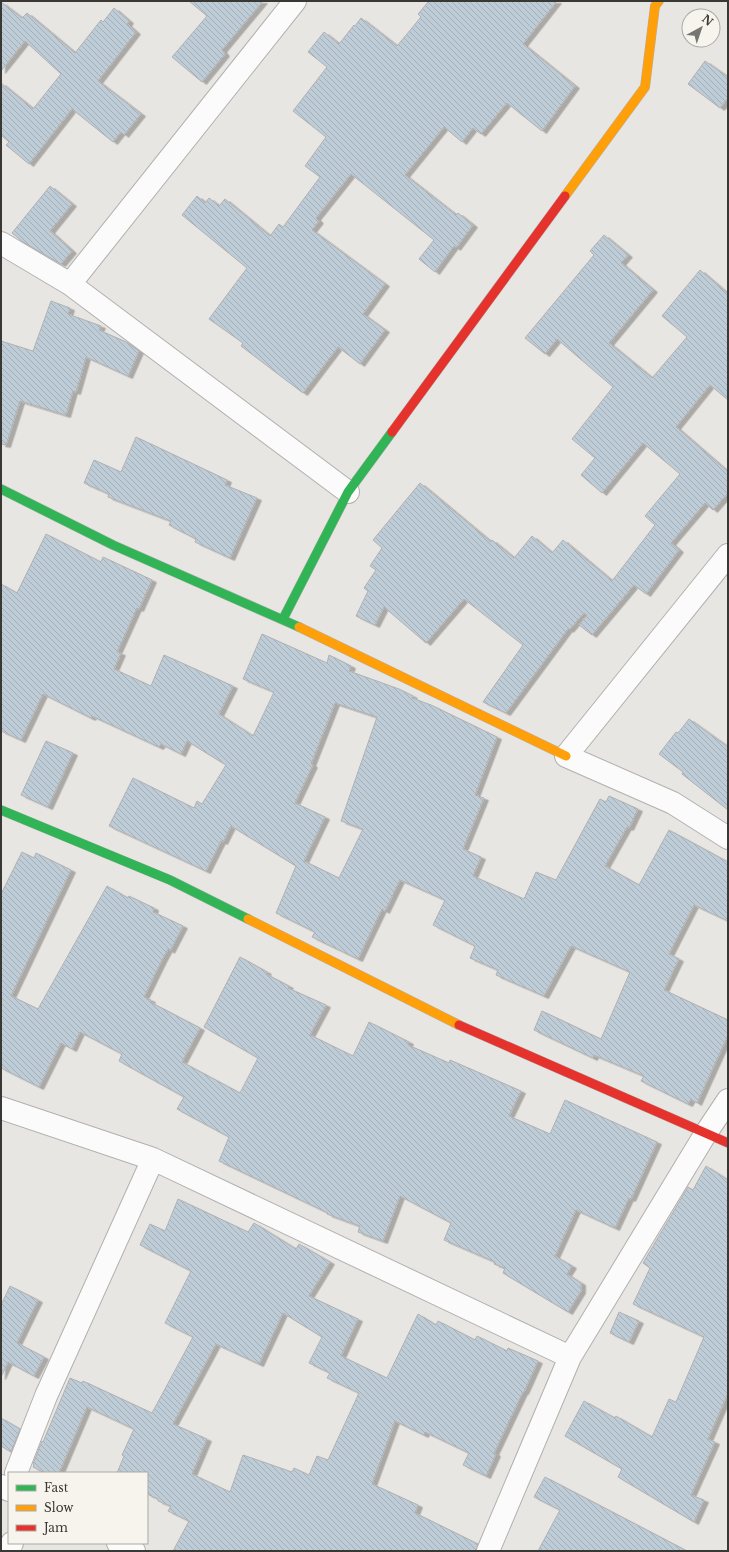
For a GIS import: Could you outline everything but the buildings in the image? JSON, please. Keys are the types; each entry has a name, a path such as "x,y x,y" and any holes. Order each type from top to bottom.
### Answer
{"street":[{"path":"70,284 295,1"},
{"path":"283,619 348,492 645,86 655,6 659,1"},
{"path":"1,243 70,284 348,492"},
{"path":"1,489 113,545 283,619 566,756 673,804 728,838"},
{"path":"566,756 728,555"},
{"path":"1,810 170,880 439,1016 728,1143"},
{"path":"488,1551 570,1357 706,1133 728,1100"},
{"path":"1,1108 153,1159 570,1357"},
{"path":"16,1472 46,1396 153,1159"},
{"path":"120,1544 134,1551"}],"traffic: fast":[{"path":"283,619 348,492 392,432"},
{"path":"1,489 113,545 299,627"},
{"path":"1,810 170,880 248,919"}],"traffic: slow":[{"path":"565,196 645,87 655,6 659,1"},
{"path":"299,627 566,756"},
{"path":"248,919 459,1025"}],"traffic: jam":[{"path":"392,432 565,196"},
{"path":"459,1025 728,1143"}]}
